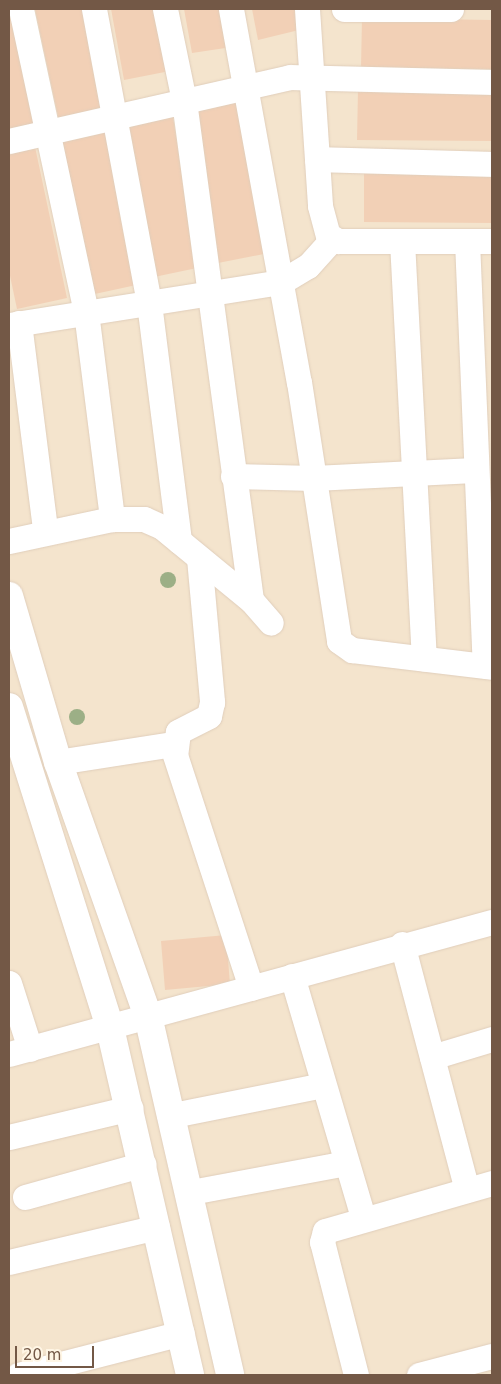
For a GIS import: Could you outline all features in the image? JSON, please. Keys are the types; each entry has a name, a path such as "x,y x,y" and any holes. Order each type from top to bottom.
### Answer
{"main road":[{"path":"9,596 58,762 148,1016 173,1115 230,1375"},
{"path":"9,707 110,1028 144,1164 190,1375"}],"street":[{"path":"21,9 46,133 86,312 112,519"},
{"path":"94,9 116,117 149,303 179,542"},
{"path":"165,9 184,101 207,293 251,600"},
{"path":"231,9 314,478 339,640 352,650 489,666 474,470 483,443 467,240"},
{"path":"307,9 320,206 332,239"},
{"path":"344,9 451,9"},
{"path":"9,141 290,77 492,82"},
{"path":"317,159 492,164"},
{"path":"45,530 14,324 280,282 308,266 332,239"},
{"path":"332,239 402,241 492,240"},
{"path":"402,241 424,658"},
{"path":"234,476 314,478 474,470"},
{"path":"9,541 45,530 112,519 144,519 179,542 251,600 271,623"},
{"path":"199,558 212,702 208,716 178,732 173,744 252,988"},
{"path":"58,762 173,744"},
{"path":"9,983 19,1052 252,988 402,944 492,922"},
{"path":"402,944 467,1190"},
{"path":"292,976 363,1217"},
{"path":"432,1057 492,1039"},
{"path":"173,1115 324,1085"},
{"path":"9,1137 131,1108"},
{"path":"190,1192 346,1163"},
{"path":"25,1197 144,1164"},
{"path":"356,1375 322,1242 325,1231 363,1217 492,1183"},
{"path":"9,1262 157,1227"},
{"path":"18,1375 182,1333"},
{"path":"419,1375 492,1356"}],"shaded area":[{"path":"9,9 492,9 492,1375 9,1375"}],"building":[{"path":"9,9 36,125 9,131"},
{"path":"35,9 88,9 109,111 59,121"},
{"path":"111,9 160,9 175,70 124,80"},
{"path":"184,9 226,9 232,47 192,53"},
{"path":"252,9 295,9 299,30 258,40"},
{"path":"362,18 492,20 492,69 361,68"},
{"path":"358,90 492,91 492,141 357,140"},
{"path":"236,97 269,253 218,263 193,112"},
{"path":"172,111 197,268 154,277 122,122"},
{"path":"108,129 141,284 90,295 58,139"},
{"path":"34,142 67,298 17,309 9,271 9,148"},
{"path":"364,172 492,173 492,223 364,222"},
{"path":"226,935 230,984 165,990 161,941"}]}
